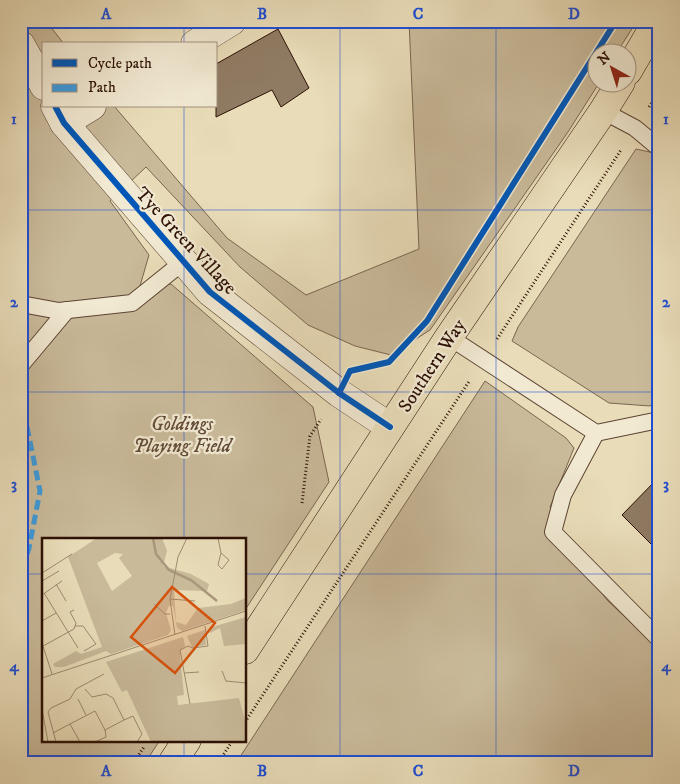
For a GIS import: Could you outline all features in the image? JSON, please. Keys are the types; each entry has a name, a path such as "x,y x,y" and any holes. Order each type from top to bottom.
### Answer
{"main road":[{"path":"638,54 657,21"},
{"name":"Southern Way","path":"246,648 448,337 614,92"},
{"path":"172,763 185,742"}],"street":[{"path":"198,42 232,21"},
{"path":"21,45 42,82"},
{"name":"Tye Green Village","path":"84,108 60,114 210,292 339,392 390,427"}],"lane":[{"path":"603,111 635,128 659,148"},
{"name":"Tye Green Village","path":"21,304 67,310 132,303 183,262"},
{"path":"21,365 67,310"},
{"path":"448,337 596,433 659,420"},
{"path":"596,433 563,496 554,532 659,639"}],"path":[{"path":"246,720 659,92"},
{"path":"300,507 303,500 310,436 339,392"},
{"path":"133,763 147,742"},
{"path":"218,763 232,742"}],"green space":[{"name":"Goldings Playing Field","path":"21,21 46,21 62,42 42,42 42,108 116,108 227,238 306,295 419,249 409,21 637,21 623,42 588,42 588,92 593,92 568,132 430,330 391,355 355,346 308,325 240,267 146,167 110,201 149,255 140,286 171,284 313,407 329,482 246,608 246,538 42,538 42,742 159,742 145,763 21,763"},
{"path":"636,149 659,154 659,396 650,406 609,403 512,341 518,327"},
{"path":"485,381 566,438 574,448 550,507 563,544 608,601 659,649 659,763 236,763"}],"building":[{"path":"278,29 309,88 281,107 272,90 216,117 216,108 218,108 218,63"},
{"path":"659,477 659,552 622,515"}],"marked path":[{"path":"21,397 40,491 29,548 21,574"}],"cycle path":[{"path":"339,393 350,371 389,362 427,321 616,21"},
{"path":"56,108 64,123 210,292 339,393 390,427"}]}
